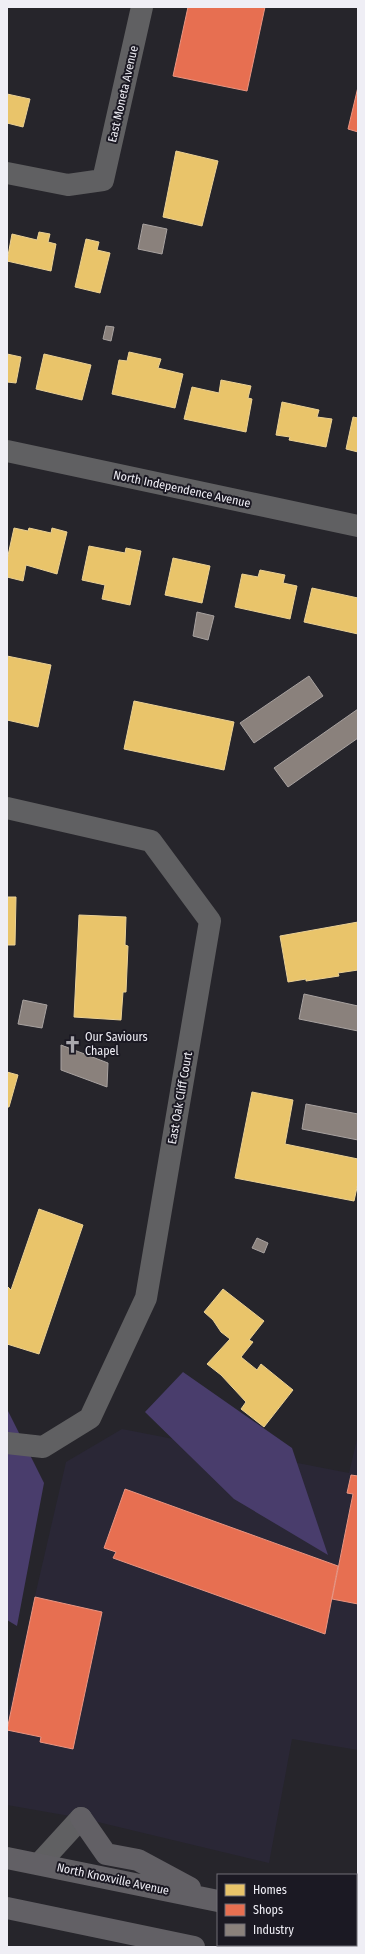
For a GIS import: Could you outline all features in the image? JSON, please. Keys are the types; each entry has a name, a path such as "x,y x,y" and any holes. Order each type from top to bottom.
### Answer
{"main road":[{"path":"81,1818 106,1854 138,1860 214,1900"},
{"name":"North Knoxville Avenue","path":"7,1858 214,1900"},
{"path":"7,1908 194,1947"}],"street":[{"name":"East Moneta Avenue","path":"7,173 68,185 103,180 142,7"},
{"name":"North Independence Avenue","path":"7,451 358,526"},
{"name":"East Oak Cliff Court","path":"7,808 151,842 210,921 146,1298 90,1418 43,1447 7,1442"},
{"path":"39,1864 81,1818"}],"shaded area":[{"path":"183,1372 292,1448 328,1555 234,1499 145,1412"},
{"path":"7,1409 44,1483 17,1626 7,1620"},
{"path":"122,1429 349,1473 358,1435 358,1750 292,1739 269,1863 81,1818 7,1805 7,1717 66,1462"}],"building: Homes":[{"path":"7,94 30,99 23,127 7,123"},
{"path":"176,151 218,161 202,226 163,217"},
{"path":"39,232 50,234 48,242 56,244 51,271 7,261 12,234 37,240"},
{"path":"86,239 99,242 97,250 110,253 100,293 75,287"},
{"path":"129,352 161,359 158,368 183,374 175,408 112,394 119,360 127,361"},
{"path":"7,354 21,357 16,383 7,382"},
{"path":"44,354 91,365 82,400 36,389"},
{"path":"221,380 251,386 248,398 252,399 246,432 184,419 192,387 219,393"},
{"path":"282,402 319,410 317,417 332,419 326,447 289,440 290,437 276,435"},
{"path":"353,417 358,418 358,452 346,449"},
{"path":"14,528 28,531 29,528 51,533 52,528 67,532 57,574 26,565 23,581 7,577 7,560"},
{"path":"89,546 125,553 126,548 141,551 130,605 102,599 105,585 82,580"},
{"path":"173,558 210,566 202,603 165,595"},
{"path":"260,570 285,575 283,583 297,586 290,619 235,607 242,574 258,577"},
{"path":"312,588 358,598 358,634 304,622"},
{"path":"7,656 51,665 38,727 7,720"},
{"path":"134,701 234,722 224,770 124,749"},
{"path":"7,897 16,897 15,945 7,945"},
{"path":"79,915 126,917 125,945 128,946 126,992 123,992 121,1020 74,1017"},
{"path":"358,922 358,970 338,973 339,976 288,982 280,936"},
{"path":"7,1072 18,1075 9,1107 7,1107"},
{"path":"252,1092 293,1100 285,1144 358,1159 358,1183 354,1201 235,1178"},
{"path":"39,1209 83,1225 39,1354 7,1344 7,1286 11,1290"},
{"path":"223,1289 264,1321 249,1340 253,1342 241,1357 257,1370 261,1364 293,1390 264,1427 241,1409 246,1402 221,1375 207,1364 230,1339 221,1332 213,1320 204,1312"}],"building: Shops":[{"path":"188,7 265,7 247,91 173,76"},
{"path":"358,87 358,132 348,129"},
{"path":"351,1475 358,1476 358,1604 332,1599 353,1494 347,1493"},
{"path":"125,1489 338,1566 325,1634 113,1558 116,1552 104,1548"},
{"path":"35,1597 102,1612 73,1749 40,1742 41,1737 7,1730"}],"building: Industry":[{"path":"143,224 167,229 162,254 138,249"},
{"path":"106,326 114,327 111,341 103,339"},
{"path":"197,612 214,616 208,640 193,636"},
{"path":"309,676 323,696 254,743 240,723"},
{"path":"358,709 358,738 288,787 274,768"},
{"path":"304,994 358,1006 358,1031 299,1019"},
{"path":"23,1000 47,1005 42,1028 18,1024"},
{"path":"61,1045 108,1063 107,1087 61,1070"},
{"path":"306,1104 358,1114 358,1140 302,1129"},
{"path":"257,1238 268,1243 264,1253 252,1248"}],"place":[{"name":"Our Saviours Chapel","path":"72,1044"}]}
